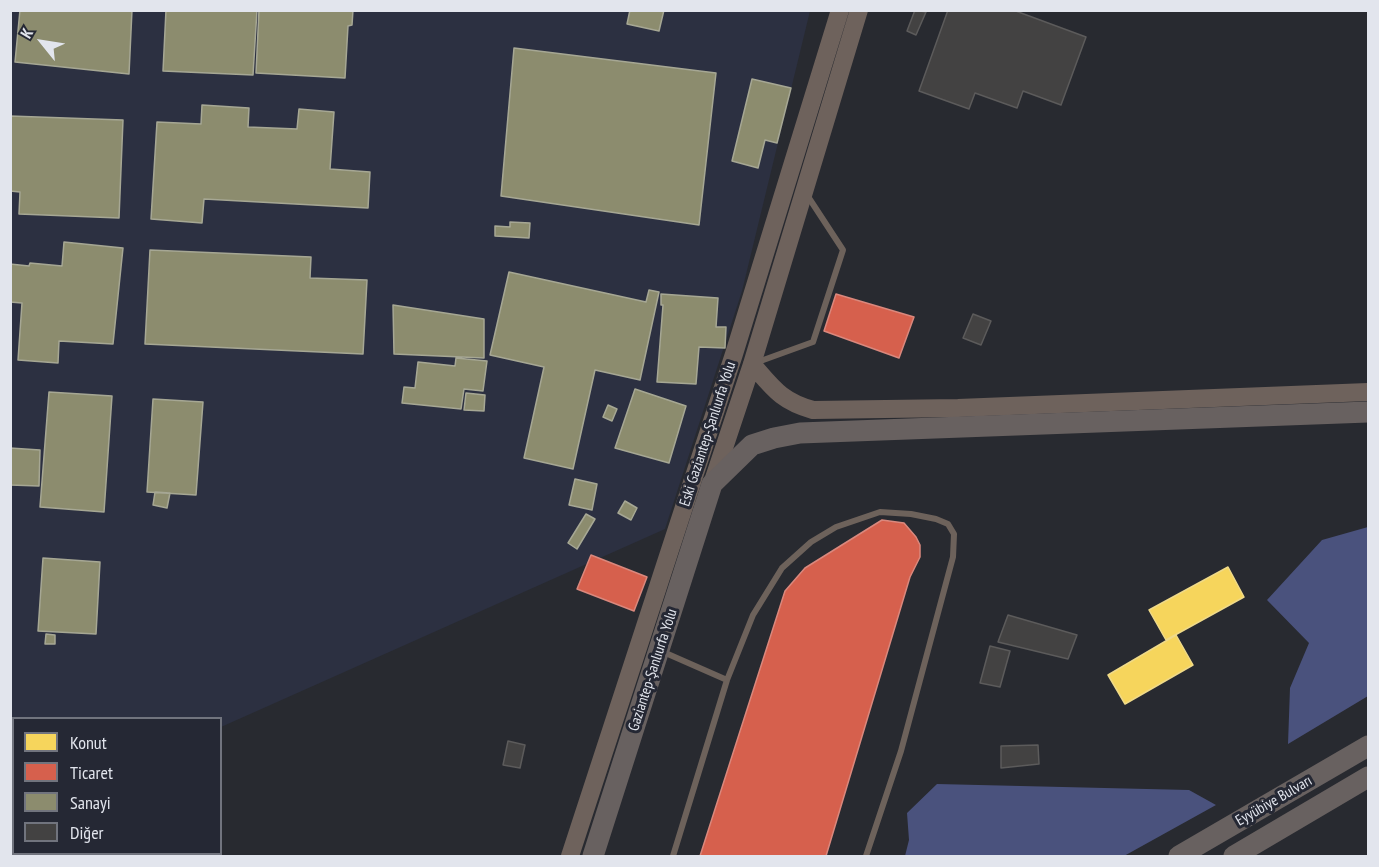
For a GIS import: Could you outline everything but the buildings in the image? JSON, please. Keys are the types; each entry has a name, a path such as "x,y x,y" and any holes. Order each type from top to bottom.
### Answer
{"highway":[{"path":"712,484 752,445 800,433 1368,412"},
{"name":"Gaziantep-Şanlıurfa Yolu","path":"593,856 712,484"},
{"name":"Eyyübiye Bulvarı","path":"1179,856 1368,746"},
{"name":"Eyyübiye Bulvarı","path":"1234,856 1368,777"}],"main road":[{"name":"Eski Gaziantep-Şanlıurfa Yolu","path":"570,856 734,354 840,10"},
{"name":"Eski Gaziantep-Şanlıurfa Yolu","path":"712,484 752,364 859,10"},
{"path":"752,364 775,391 792,404 813,410 958,408 1368,392"}],"lane":[{"path":"752,364 813,342 843,250 804,191"},
{"path":"673,856 727,680 753,615 782,568 811,542 836,527 880,512 912,514 948,524 954,534 952,557 901,751 866,856"},
{"path":"658,650 727,680"}],"shaded area":[{"path":"10,11 810,11 742,291 665,529 222,727 222,717 12,717 11,821"},
{"path":"1368,527 1368,696 1288,744 1290,688 1309,643 1267,600 1322,540"},
{"path":"937,784 1189,790 1216,805 1124,856 905,856 909,840 907,813"}]}
